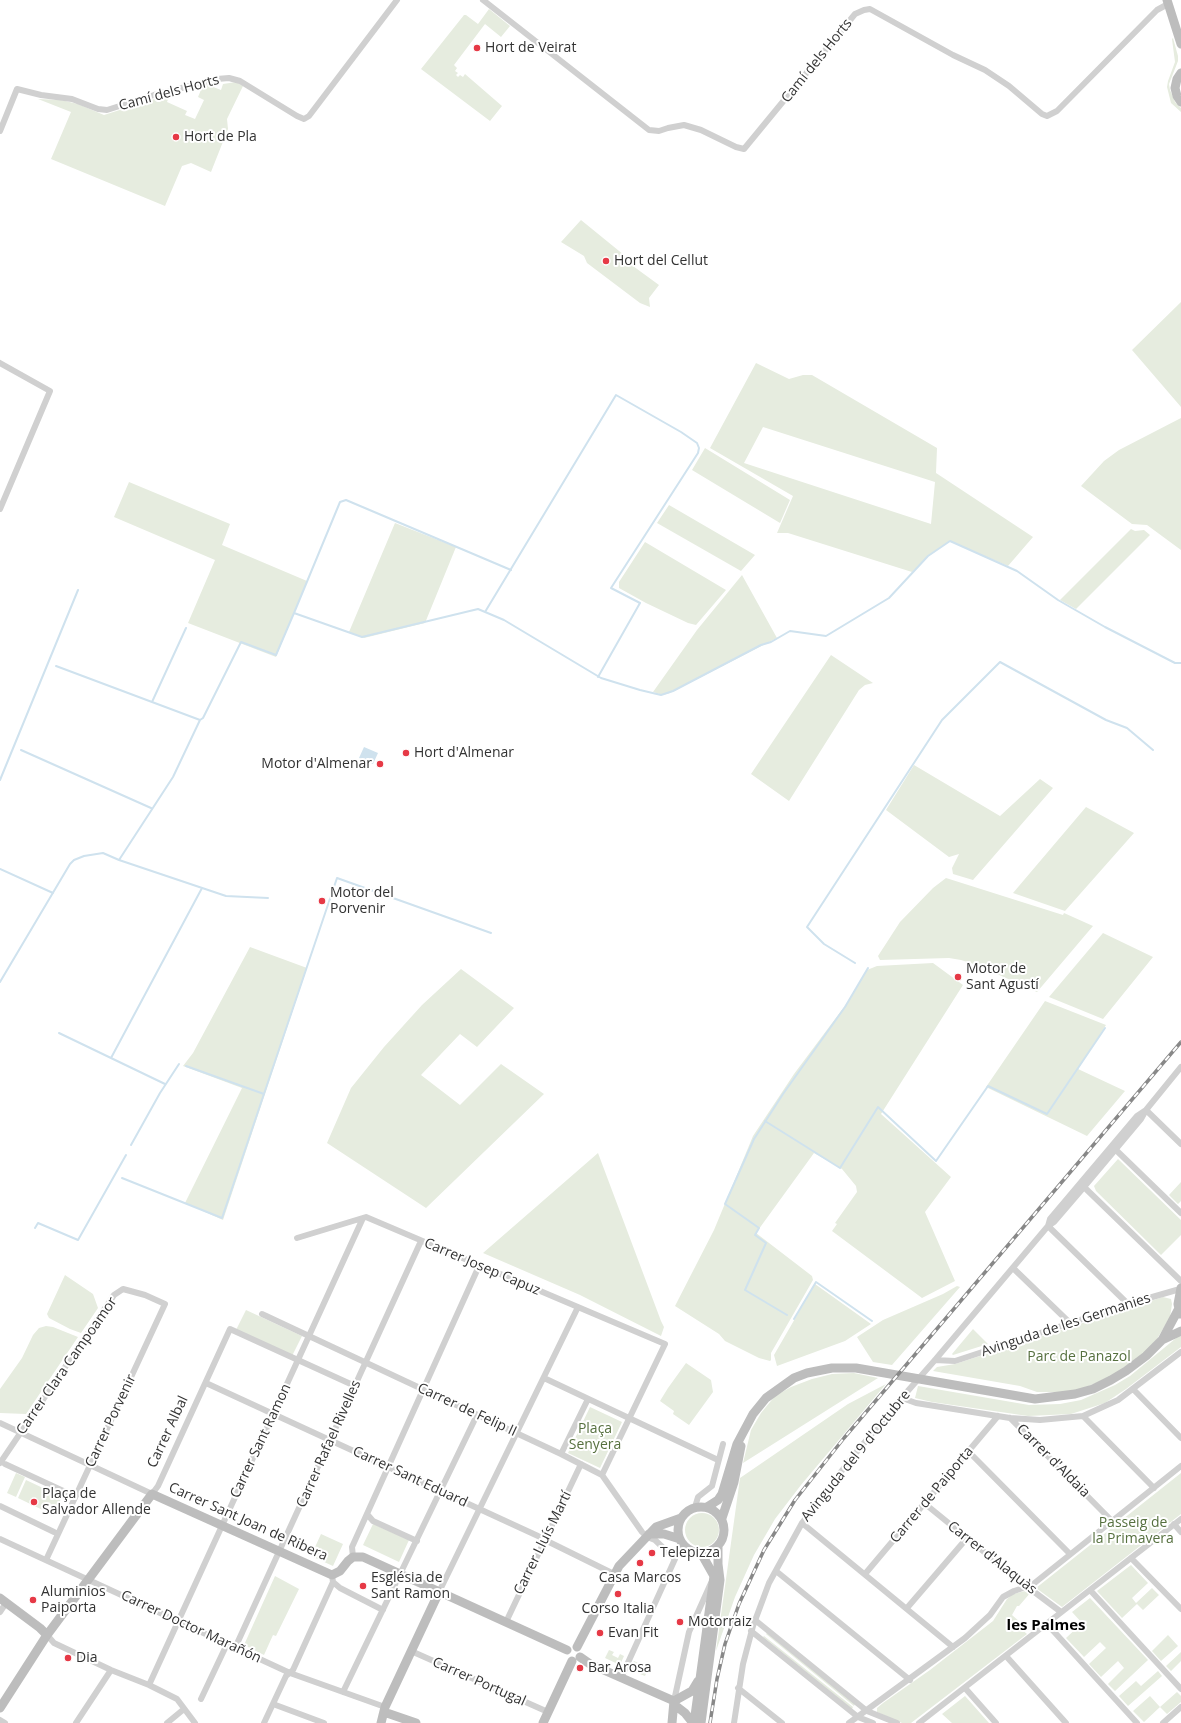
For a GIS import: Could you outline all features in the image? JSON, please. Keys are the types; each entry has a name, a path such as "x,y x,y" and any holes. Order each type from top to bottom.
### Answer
{"street":[{"name":"Camí dels Horts","path":"0,131 17,89 41,95 72,99 98,109 107,110 154,95 216,79 229,78 240,81 296,116 304,119 309,116 397,0"},
{"name":"Camí dels Horts","path":"483,0 650,130 659,132 668,128 684,125 701,130 736,147 744,149 855,14 864,10 870,9 947,52 985,70 1009,86 1042,114 1047,116 1057,111 1157,10 1168,2"},
{"path":"1168,2 1181,44"},
{"path":"1181,66 1180,74 1175,84 1175,92 1181,102"},
{"path":"0,363 50,391 0,509"},
{"name":"Avinguda del 9 d'Octubre","path":"734,1723 738,1688 755,1620 776,1571 802,1523 850,1460 1048,1226 1054,1222 1116,1150 1141,1119 1146,1110 1181,1069"},
{"path":"1146,1110 1181,1144"},
{"name":"Avinguda del 9 d'Octubre","path":"1048,1226 1050,1219 1137,1116 1146,1110"},
{"path":"1116,1150 1181,1213"},
{"path":"1084,1187 1181,1281"},
{"name":"Carrer Josep Capuz","path":"363,1218 366,1217 665,1344 629,1419"},
{"path":"297,1238 363,1218"},
{"name":"Carrer Sant Ramon","path":"149,1685 363,1218"},
{"path":"1048,1226 1128,1304"},
{"name":"Carrer Rafael Rivelles","path":"235,1648 421,1241"},
{"path":"353,1557 352,1546 480,1266"},
{"path":"1012,1268 1070,1323"},
{"name":"Carrer Clara Campoamor","path":"3,1463 21,1433 114,1295 123,1289 145,1295 165,1304"},
{"path":"707,1507 718,1500 722,1494 737,1444 759,1406 774,1392 794,1378 807,1373 832,1368 856,1368 1035,1399 1076,1394 1093,1389 1126,1371 1146,1356 1162,1340 1179,1313 1178,1297 1181,1289"},
{"name":"Avinguda de les Germanies","path":"935,1360 951,1361 1128,1304 1181,1289"},
{"name":"Carrer Porvenir","path":"46,1560 165,1304"},
{"path":"381,1723 384,1709 411,1651 578,1307"},
{"name":"Carrer de Felip II","path":"262,1314 561,1454 602,1476 642,1532 655,1540 675,1559 621,1678"},
{"name":"Carrer Albal","path":"0,1708 47,1635 158,1486 230,1329 298,1360"},
{"path":"1162,1340 1181,1331"},
{"path":"945,1348 948,1358 951,1361"},
{"path":"902,1398 916,1403 1010,1418 1040,1420 1084,1416 1118,1400 1178,1354 1181,1361"},
{"path":"298,1360 355,1386"},
{"path":"544,1378 718,1460"},
{"name":"Carrer Sant Eduard","path":"206,1382 440,1491 480,1508 614,1574"},
{"path":"1133,1389 1181,1438"},
{"path":"561,1454 588,1399"},
{"path":"343,1692 477,1415"},
{"name":"Carrer de Paiporta","path":"865,1574 998,1416"},
{"path":"1084,1416 1154,1488"},
{"name":"Carrer d'Aldaia","path":"1010,1418 1112,1521"},
{"path":"602,1476 629,1419"},
{"name":"Carrer Sant Joan de Ribera","path":"0,1423 90,1466 280,1552 332,1578 340,1588 383,1610"},
{"path":"722,1518 713,1509 707,1507 695,1507 685,1513 681,1518 678,1532 680,1539 689,1549 702,1553 718,1547 724,1537 725,1531 722,1518 734,1482 743,1433"},
{"path":"695,1507 698,1497 712,1486 723,1444"},
{"path":"969,1452 1070,1554"},
{"path":"3,1463 72,1495"},
{"name":"Carrer Lluís Martí","path":"506,1622 581,1464"},
{"path":"849,1723 910,1680 953,1647 990,1615 1003,1597 1032,1584 1181,1466"},
{"name":"Carrer d'Alaquàs","path":"924,1504 1061,1612"},
{"path":"0,1506 54,1532"},
{"path":"367,1514 373,1521 417,1541"},
{"path":"577,1647 619,1566 656,1527 681,1518"},
{"path":"919,1723 1181,1518"},
{"path":"802,1523 953,1647"},
{"path":"1174,1524 1181,1532"},
{"path":"648,1536 664,1534 680,1539"},
{"path":"907,1608 967,1538"},
{"name":"Carrer Doctor Marañón","path":"0,1539 290,1673 343,1692 384,1709"},
{"path":"701,1723 720,1580 718,1547"},
{"path":"693,1723 714,1576 702,1553"},
{"path":"264,1723 286,1676 293,1670 332,1578 353,1557 363,1557 567,1650"},
{"path":"1131,1558 1181,1609"},
{"path":"776,1571 910,1680"},
{"path":"672,1723 674,1701 689,1632 714,1576"},
{"path":"1090,1590 1181,1689"},
{"path":"0,1612 3,1600 47,1635 54,1643 177,1699 195,1723"},
{"path":"755,1620 867,1711 897,1723"},
{"path":"1047,1624 1137,1723"},
{"path":"752,1631 858,1717 873,1723"},
{"path":"201,1699 227,1644"},
{"path":"567,1650 572,1647 577,1647"},
{"path":"543,1723 576,1659 580,1650 577,1647"},
{"path":"567,1650 567,1657 590,1664 674,1701 676,1706 685,1713 693,1723"},
{"name":"Carrer Portugal","path":"411,1651 548,1712"},
{"path":"1006,1656 1066,1723"},
{"path":"76,1723 111,1670"},
{"path":"674,1701 692,1691 699,1680"},
{"path":"738,1688 782,1723"},
{"path":"965,1688 996,1723"},
{"path":"273,1704 324,1723"},
{"path":"1163,1723 1181,1706"},
{"path":"167,1723 184,1709"},
{"path":"384,1709 416,1723"},
{"path":"0,1720 5,1723"}],"green space":[{"path":"489,9 510,26 501,37 485,24 454,65 457,68 455,71 458,73 456,75 458,77 460,75 463,77 465,74 502,106 490,121 421,69 464,15 478,24"},
{"path":"1173,38 1178,61 1169,84 1175,102 1181,108 1181,112 1171,103 1167,87 1175,62"},
{"path":"236,82 243,86 227,119 228,129 211,172 191,163 182,166 165,206 51,159 71,112 38,99 61,100 78,104 104,115 170,94 167,102 187,111 185,115 195,119 204,100 198,97 203,85 208,85 221,90 223,84"},
{"path":"581,220 624,255 622,258 659,285 649,298 650,307 640,303 587,263 584,256 561,242"},
{"path":"1181,302 1181,407 1132,350"},
{"path":"756,363 789,379 803,375 812,375 937,448 936,473 1033,537 1008,566 950,541 929,555 912,572 788,533 777,533 793,496 710,448","holes":["763,427 935,482 931,524 744,463"]},
{"path":"1181,418 1181,550 1147,525 1132,524 1081,486 1104,461 1119,450"},
{"path":"705,448 790,500 780,523 692,470"},
{"path":"129,482 230,524 222,545 307,581 276,657 188,623 215,560 114,517"},
{"path":"669,505 755,555 741,571 657,523"},
{"path":"395,523 456,547 425,623 364,638 349,632"},
{"path":"1131,529 1135,531 1144,530 1150,535 1076,609 1060,600"},
{"path":"645,542 726,590 696,625 688,623 646,603 619,588 619,582"},
{"path":"742,575 777,638 670,693 663,695 653,692 697,630"},
{"path":"831,655 873,683 865,685 859,690 789,801 751,774"},
{"path":"914,765 1000,816 1040,779 1053,788 973,880 953,874 952,868 959,854 949,857 886,810"},
{"path":"1086,807 1134,833 1065,911 1013,893"},
{"path":"946,878 1063,915 1064,913 1093,926 1037,992 977,965 961,960 949,958 880,960 878,956 900,922 933,888"},
{"path":"1103,933 1153,957 1103,1019 1049,997"},
{"path":"250,947 307,968 223,1220 185,1203 242,1088 183,1066 193,1053"},
{"path":"933,963 963,985 881,1114 951,1177 925,1212 955,1281 922,1298 832,1231 837,1224 835,1223 857,1192 856,1186 842,1169 814,1153 756,1233 812,1276 813,1280 771,1353 771,1360 759,1358 725,1341 719,1334 675,1306 714,1230 753,1136 794,1074 847,1003 867,970 877,966"},
{"path":"461,969 514,1008 477,1047 460,1034 421,1075 460,1105 501,1064 544,1094 426,1208 327,1143 351,1088 384,1047 422,1005"},
{"path":"1045,1001 1106,1025 1078,1069 1125,1091 1087,1136 986,1087"},
{"path":"598,1153 664,1327 661,1336 580,1295 483,1253"},
{"path":"1118,1159 1181,1220 1181,1235 1161,1255 1096,1191 1094,1186"},
{"path":"1181,1182 1181,1201 1178,1204 1169,1195"},
{"path":"65,1275 93,1294 98,1308 81,1333 49,1318 47,1314"},
{"path":"815,1284 871,1324 845,1341 777,1366 774,1355"},
{"path":"957,1286 960,1287 892,1365 873,1362 857,1337 883,1320 943,1294"},
{"name":"Parc de Panazol","path":"1163,1297 1171,1299 1172,1304 1170,1317 1157,1339 1144,1353 1111,1377 1081,1389 1064,1392 1037,1392 1020,1386 933,1371 937,1367 955,1364"},
{"path":"246,1310 302,1336 292,1356 236,1330"},
{"path":"46,1326 53,1327 78,1337 26,1414 0,1413 0,1389 22,1358 33,1335 39,1328"},
{"path":"973,1329 988,1344 953,1355 952,1354"},
{"path":"1181,1334 1181,1347 1126,1389 1105,1403 1071,1414 1028,1416 932,1402 915,1398 918,1386 1029,1405 1060,1404 1081,1400 1115,1385 1130,1376"},
{"path":"686,1363 711,1380 713,1392 689,1425 673,1414 674,1411 660,1401"},
{"path":"854,1373 878,1378 743,1463 751,1430 761,1413 775,1396 791,1387 812,1379 832,1374"},
{"path":"886,1384 801,1485 775,1519 754,1555 735,1597 716,1651 740,1478 848,1404"},
{"name":"Plaça Senyera","path":"590,1407 622,1422 600,1468 568,1453"},
{"path":"16,1473 25,1477 16,1497 7,1493"},
{"name":"Passeig de la Primavera","path":"1181,1473 1181,1514 1062,1607 1036,1588"},
{"path":"26,1480 62,1497 53,1515 18,1498"},
{"path":"699,1513 705,1513 709,1514 716,1520 719,1530 718,1537 712,1544 705,1547 699,1547 695,1546 688,1540 685,1533 685,1527 686,1523 692,1516"},
{"path":"373,1524 409,1540 399,1562 363,1545"},
{"path":"321,1534 343,1544 333,1566 311,1556"},
{"path":"1131,1565 1148,1583 1132,1598 1136,1603 1152,1588 1159,1595 1143,1610 1137,1604 1122,1618 1097,1591"},
{"path":"275,1576 299,1589 276,1636 273,1635 264,1655 244,1645"},
{"path":"1029,1590 1031,1592 1019,1606 1017,1606 1012,1615 1020,1622 1018,1626 1027,1634 911,1723 902,1723 877,1712 877,1708 883,1703 930,1670 993,1621 1007,1599 1013,1594"},
{"path":"1090,1598 1148,1660 1115,1691 1108,1684 1124,1668 1118,1661 1101,1677 1089,1664 1106,1648 1100,1642 1084,1657 1066,1638 1082,1623 1072,1612"},
{"path":"767,1633 855,1704 854,1706 766,1634"},
{"path":"1168,1635 1178,1646 1161,1661 1152,1651"},
{"path":"764,1636 853,1707 852,1709 763,1637"},
{"path":"609,1650 614,1652 612,1655 618,1658 620,1654 624,1656 620,1665 605,1658"},
{"path":"1181,1652 1181,1661 1171,1671 1166,1666"},
{"path":"634,1661 638,1663 637,1666 643,1669 644,1665 649,1667 645,1676 630,1670"},
{"path":"1158,1671 1162,1676 1128,1706 1119,1696 1136,1681 1141,1686"},
{"path":"1177,1692 1181,1696 1181,1702 1167,1714 1160,1707"},
{"path":"965,1696 989,1723 952,1723 942,1714"},
{"path":"1150,1696 1160,1707 1144,1722 1133,1711"}],"water":[{"path":"364,747 378,753 373,764 359,758"}],"waterway":[{"path":"485,612 616,395 681,432 697,443 699,448 698,453 611,588 640,603 598,677"},
{"path":"294,613 340,502 346,500 511,570"},
{"path":"0,982 70,864 74,860 84,856 103,853 119,860 173,777 200,720 203,718 241,642 276,655 294,613 362,637 478,609 504,620 601,678 661,695 673,691 790,631 826,636 889,598 928,556 950,541 1017,571 1058,600 1105,627 1175,663 1181,663"},
{"path":"0,780 78,590"},
{"path":"152,702 186,628"},
{"path":"855,963 824,944 807,927 942,720 1000,662 1106,720 1127,728 1153,750"},
{"path":"56,666 200,720"},
{"path":"21,750 151,808"},
{"path":"119,860 226,896 268,898"},
{"path":"0,869 53,893"},
{"path":"122,1178 222,1218 337,878 491,933"},
{"path":"111,1058 202,888"},
{"path":"787,1315 745,1290 766,1243 755,1235 759,1228 725,1204 754,1139 783,1094 845,1007 868,968"},
{"path":"765,1121 840,1168 878,1107 936,1161 988,1086 1047,1114 1105,1028"},
{"path":"59,1033 165,1084"},
{"path":"131,1145 160,1093 179,1064"},
{"path":"186,1066 264,1094"},
{"path":"35,1228 38,1223 78,1240 126,1155"},
{"path":"794,1319 816,1282 872,1321"}],"railway":[{"path":"710,1723 717,1679 725,1644 739,1604 764,1550 795,1500 844,1438 1181,1042"}],"place":[{"name":"Hort de Veirat","path":"477,48"},
{"name":"Hort de Pla","path":"176,137"},
{"name":"Hort del Cellut","path":"606,261"},
{"name":"Hort d'Almenar","path":"406,753"},
{"name":"Motor d'Almenar","path":"380,764"},
{"name":"Motor del Porvenir","path":"322,901"},
{"name":"Motor de Sant Agustí","path":"958,977"},
{"name":"Plaça de Salvador Allende","path":"34,1502"},
{"name":"Telepizza","path":"652,1553"},
{"name":"Casa Marcos","path":"640,1563"},
{"name":"Església de Sant Ramon","path":"363,1586"},
{"name":"Corso Italia","path":"618,1594"},
{"name":"Aluminios Paiporta","path":"33,1600"},
{"name":"Motorraiz","path":"680,1622"},
{"name":"Evan Fit","path":"600,1633"},
{"name":"Dia","path":"68,1658"},
{"name":"Bar Arosa","path":"580,1668"}],"district":[{"name":"les Palmes","path":"1046,1626"}]}
